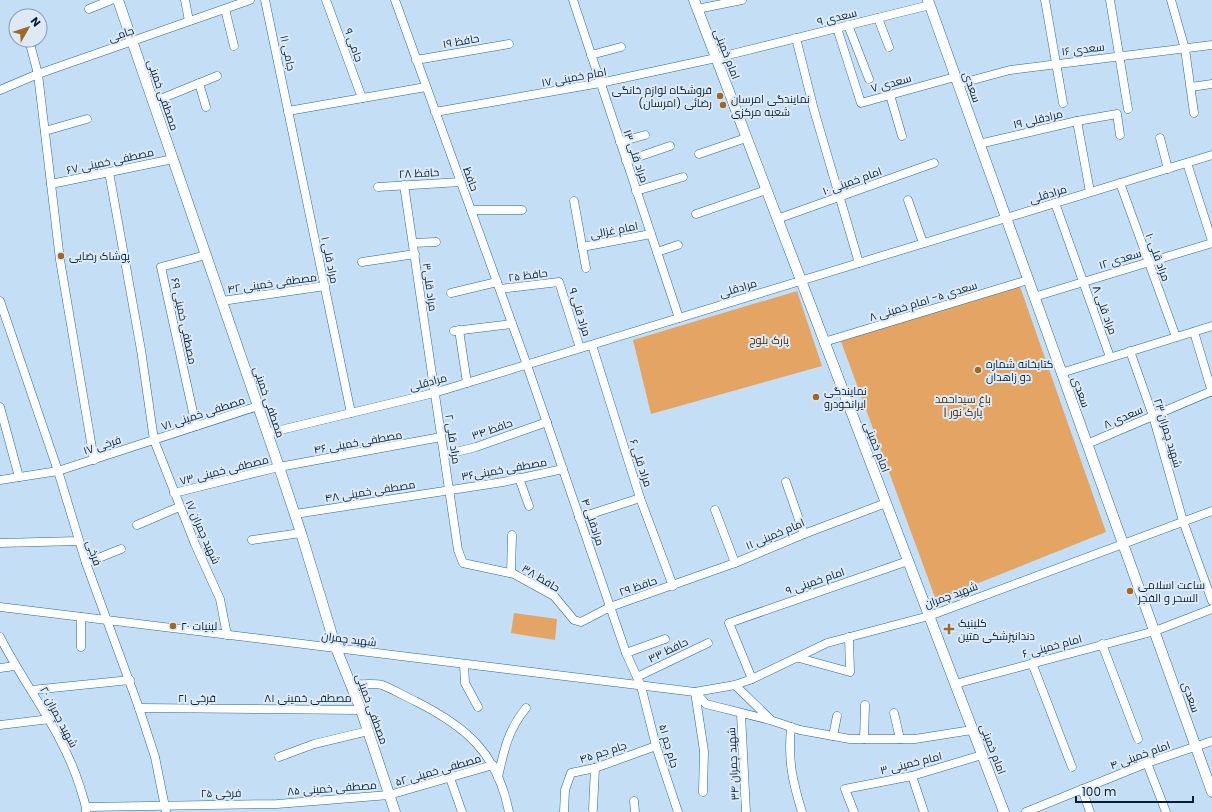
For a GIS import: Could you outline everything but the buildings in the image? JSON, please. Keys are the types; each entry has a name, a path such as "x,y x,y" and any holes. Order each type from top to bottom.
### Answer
{"main road":[{"name":"مصطفی خمینی","path":"118,0 268,433 295,514 336,648 361,710 395,812"},
{"name":"سعدی","path":"929,3 1212,792"},
{"name":"امام خمینی","path":"695,4 1004,812"}],"street":[{"path":"89,9 111,0"},
{"path":"185,0 189,21"},
{"name":"جامی ۱۱","path":"265,0 288,111"},
{"name":"جامی ۹","path":"326,0 362,98"},
{"name":"حافظ","path":"395,0 527,364"},
{"name":"مراد قلی ۱۳","path":"573,0 679,318"},
{"path":"695,4 742,0"},
{"path":"1046,0 1063,103"},
{"path":"1110,0 1121,56 1128,109"},
{"path":"1171,0 1185,49 1194,113"},
{"name":"جامی","path":"0,90 38,74 245,1"},
{"name":"سعدی ۹","path":"716,58 848,26 929,3"},
{"path":"225,9 234,46"},
{"path":"878,18 889,47"},
{"path":"848,26 869,79"},
{"name":"سعدی ۷","path":"836,28 861,103 890,95 957,81"},
{"path":"796,38 814,110 859,263"},
{"name":"حافظ ۱۹","path":"416,60 509,44"},
{"name":"سعدی ۱۶","path":"957,81 1010,70 1056,63 1212,45"},
{"path":"591,55 621,47"},
{"path":"31,48 38,74 60,260 94,460"},
{"name":"امام خمینی ۱۷","path":"435,112 600,84 716,58"},
{"path":"153,102 217,76"},
{"path":"199,84 206,106"},
{"path":"1191,87 1212,84"},
{"path":"288,111 426,87"},
{"path":"890,95 902,136"},
{"name":"مراد قلی ۱","path":"288,111 351,413"},
{"path":"1077,121 1117,114 1120,135"},
{"path":"45,131 87,119"},
{"name":"مرادقلی ۱۹","path":"979,144 1077,121 1090,192"},
{"path":"620,142 645,135"},
{"path":"700,154 746,138"},
{"path":"1160,138 1168,169"},
{"path":"626,161 670,146"},
{"name":"مرادقلی","path":"268,433 434,393 1212,155"},
{"name":"مصطفی خمینی ۶۷","path":"51,184 173,159"},
{"name":"امام خمینی ۱۰","path":"777,219 934,163"},
{"path":"1187,163 1212,242"},
{"name":"شهید چمران ۱۷","path":"109,172 141,350 154,440 179,507 220,599 227,635"},
{"path":"636,191 683,177"},
{"name":"حافظ ۲۸","path":"378,187 461,182"},
{"name":"مراد قلی ۱۰","path":"1120,183 1176,337"},
{"name":"مراد قلی۳","path":"404,185 434,393"},
{"path":"696,214 766,190"},
{"path":"908,200 923,243"},
{"path":"574,201 586,268"},
{"name":"مراد قلی ۸","path":"1055,203 1110,358"},
{"path":"471,210 522,210"},
{"name":"امام غزالی","path":"582,247 651,234"},
{"path":"413,243 436,242"},
{"name":"سعدی ۱۲","path":"1034,297 1212,242"},
{"path":"657,252 678,245"},
{"path":"362,262 414,254"},
{"name":"مصطفی خمینی ۶۹","path":"196,426 161,267 206,255"},
{"name":"سعدی ۵- امام خمینی ۸","path":"824,342 1028,280"},
{"name":"حافظ ۲۵","path":"450,293 498,286 559,282"},
{"name":"مراد قلی ۹","path":"559,282 580,348"},
{"name":"مصطفی خمینی ۴۲","path":"222,301 325,286"},
{"name":"فرخی","path":"0,301 58,471 78,541 130,680 155,757 165,809"},
{"path":"467,383 457,331 512,324"},
{"path":"1061,373 1212,326"},
{"path":"1194,332 1212,391"},
{"name":"مراد قلی ۶","path":"592,345 640,498 673,586"},
{"name":"شهید چمران ۲۳","path":"1130,351 1153,416 1183,521 1212,600"},
{"name":"مرادقلی ۴","path":"527,364 610,607 626,652 641,686"},
{"name":"سعدی ۸","path":"1087,444 1212,391"},
{"name":"مراد قلی ۲","path":"434,393 458,550"},
{"name":"مصطفی خمینی ۷۱","path":"154,440 258,406"},
{"path":"0,408 19,477"},
{"name":"حافظ ۳۴","path":"444,455 476,447 547,422"},
{"name":"مصطفی خمینی ۴۶","path":"279,467 441,437"},
{"name":"فرخی ۱۷","path":"0,480 58,471 154,440"},
{"name":"مصطفی خمینی ۷۳","path":"174,493 279,467"},
{"name":"مصطفی خمینی۳۶","path":"449,489 519,478 563,469"},
{"path":"519,478 529,506"},
{"path":"786,482 804,534"},
{"name":"مصطفی خمینی ۴۸","path":"295,514 449,489"},
{"path":"580,518 640,498"},
{"name":"امام خمینی ۱۱","path":"673,586 886,503"},
{"path":"137,525 179,507"},
{"path":"715,510 735,563"},
{"name":"شهید چمران","path":"0,606 695,692 735,685 799,658 827,643 929,616 1212,511"},
{"path":"252,540 301,533"},
{"path":"511,573 512,535"},
{"path":"0,543 78,541"},
{"path":"86,563 121,549"},
{"name":"حافظ ۳۸","path":"458,550 463,563 511,573 554,596 574,620 581,622 610,607"},
{"name":"امام خمینی ۹","path":"752,679 730,623 908,561"},
{"name":"حافظ ۲۹","path":"610,607 673,586"},
{"name":"امام خمینی ۶","path":"955,684 1102,644 1154,632 1212,608"},
{"path":"81,617 81,647"},
{"name":"شهید چمران ۲۰","path":"0,637 15,666 50,719 76,773 86,809"},
{"path":"799,658 850,672 849,637"},
{"path":"626,652 665,639"},
{"name":"حافظ ۳۳","path":"637,677 708,643"},
{"path":"1102,644 1138,740"},
{"path":"1032,663 1072,768"},
{"path":"464,664 465,683 478,707"},
{"path":"0,668 15,666"},
{"path":"32,690 130,680"},
{"path":"351,684 381,685 436,711 472,737 493,765 509,812"},
{"path":"735,685 770,720"},
{"name":"جام جم ۵۱","path":"641,686 656,746 678,812"},
{"path":"695,692 706,704 770,720 791,727 833,736 900,740 972,730"},
{"path":"695,692 704,751 703,792"},
{"path":"864,739 865,705"},
{"name":"فرخی ۲۱","path":"139,708 256,709"},
{"path":"498,777 505,746 515,722 526,708"},
{"name":"مصطفی خمینی ۸۱","path":"256,709 361,710"},
{"path":"894,713 900,740"},
{"name":"شهید چمران ۳۴","path":"742,714 746,812"},
{"path":"833,736 837,716"},
{"path":"0,725 50,719"},
{"path":"791,727 788,752 794,786 802,812"},
{"path":"279,757 314,744 368,731"},
{"name":"امام خمینی ۴","path":"1026,812 1147,763 1212,741"},
{"name":"جام جم ۴۵","path":"564,812 565,790 570,773 595,768 656,746"},
{"name":"امام خمینی ۳","path":"854,812 844,789 912,776 982,754"},
{"path":"1147,763 1166,812"},
{"name":"مصطفی خمینی ۵۲","path":"389,795 493,765"},
{"path":"593,809 595,768"},
{"path":"912,776 924,812"},
{"path":"450,778 462,812"},
{"path":"1082,789 1090,812"},
{"name":"مصطفی خمینی ۸۵","path":"277,804 389,795"},
{"path":"634,801 635,812"},
{"name":"فرخی ۲۵","path":"86,809 165,809 277,804"}],"green space":[{"name":"باغ سیداحمد | پارک نور","path":"1018,281 1106,532 936,600 839,336"},
{"name":"پارک بلوچ","path":"797,291 822,366 651,414 633,340"},
{"path":"514,613 557,619 555,640 511,633"}],"place":[{"name":"فروشگاه لوازم خانگی رضائی (امرسان)","path":"720,96"},
{"name":"نمایندگی امرسان شعبه مرکزی","path":"723,105"},
{"name":"پوشاک رضایی","path":"61,256"},
{"name":"کتابخانه شماره دو زاهدان","path":"978,370"},
{"name":"نمایندگی ایرانخودرو","path":"816,397"},
{"name":"ساعت اسلامی السحر و الفجر","path":"1130,591"},
{"name":"لبنیات ۲۰","path":"173,626"},
{"name":"کلینیک دندانپزشکی متین","path":"949,629"}]}
